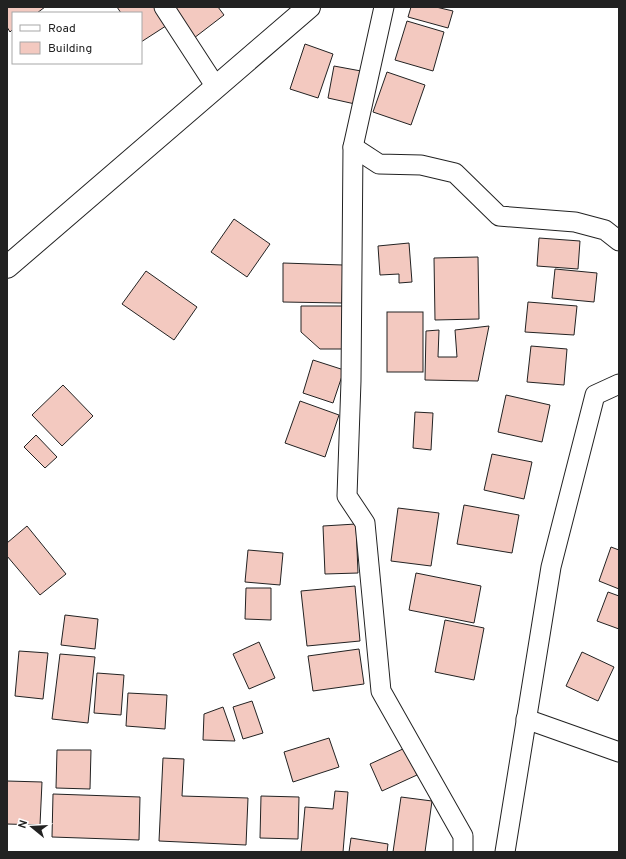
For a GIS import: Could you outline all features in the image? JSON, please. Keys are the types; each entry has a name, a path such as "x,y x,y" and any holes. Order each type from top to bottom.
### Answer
{"main road":[{"path":"7,267 309,7"}],"street":[{"path":"164,7 216,87"},
{"path":"384,7 353,147 351,381 347,496 365,523 381,691 463,836 463,852"},
{"path":"353,147 379,164 421,165 455,173 498,216 575,222 605,230 619,241"},
{"path":"505,852 551,567 595,395 619,384"},
{"path":"526,719 619,752"}],"building":[{"path":"7,7 45,7 38,12 12,12 12,30 10,32 7,27"},
{"path":"117,7 161,7 172,22 142,41 142,12 120,12"},
{"path":"170,7 218,7 224,15 194,38"},
{"path":"411,7 436,7 453,11 448,28 408,17"},
{"path":"407,21 444,32 433,71 395,60"},
{"path":"305,44 333,54 318,98 290,89"},
{"path":"334,66 361,71 355,104 328,98"},
{"path":"387,72 425,85 411,125 373,112"},
{"path":"234,219 270,244 247,277 211,252"},
{"path":"539,238 580,241 578,269 537,266"},
{"path":"409,243 412,282 399,283 399,274 380,275 378,246"},
{"path":"478,257 479,319 435,320 434,258"},
{"path":"283,263 343,265 342,303 283,302"},
{"path":"555,269 597,273 594,302 552,298"},
{"path":"146,271 197,307 174,340 122,304"},
{"path":"528,302 577,306 574,335 525,332"},
{"path":"301,306 348,306 348,349 320,349 301,332"},
{"path":"387,312 423,312 423,372 387,372"},
{"path":"489,326 478,381 425,380 426,331 439,330 438,357 457,357 455,330"},
{"path":"531,346 567,349 564,385 527,382"},
{"path":"313,360 344,370 333,403 303,393"},
{"path":"63,385 93,416 62,446 32,415"},
{"path":"506,395 550,405 542,442 498,432"},
{"path":"300,401 339,415 325,457 285,443"},
{"path":"415,412 433,413 431,450 413,448"},
{"path":"36,435 57,457 45,468 24,447"},
{"path":"492,454 532,462 524,499 484,490"},
{"path":"464,505 519,515 512,553 457,544"},
{"path":"398,508 439,513 431,566 391,561"},
{"path":"356,524 358,573 325,574 323,526"},
{"path":"27,526 66,574 40,595 7,556 7,543"},
{"path":"611,547 619,550 619,589 599,581"},
{"path":"248,550 283,553 280,585 245,582"},
{"path":"416,573 481,586 474,623 409,610"},
{"path":"355,586 360,641 307,646 301,591"},
{"path":"246,588 271,588 271,620 245,619"},
{"path":"608,592 619,596 619,629 597,621"},
{"path":"65,615 98,619 95,649 61,645"},
{"path":"445,620 484,628 474,680 435,672"},
{"path":"259,642 275,678 249,689 233,654"},
{"path":"359,649 364,684 313,691 308,656"},
{"path":"19,651 48,653 43,699 15,696"},
{"path":"582,652 614,667 598,701 566,686"},
{"path":"60,654 95,657 88,723 52,719"},
{"path":"97,673 124,675 121,715 94,713"},
{"path":"128,693 167,695 165,729 126,726"},
{"path":"252,701 263,733 243,739 233,707"},
{"path":"223,707 235,741 203,740 204,714"},
{"path":"329,738 339,767 293,782 284,752"},
{"path":"405,748 417,775 382,791 370,764"},
{"path":"57,750 91,750 90,789 56,788"},
{"path":"163,758 184,759 182,796 248,798 246,845 159,841"},
{"path":"7,781 42,782 40,825 7,824"},
{"path":"335,791 348,792 343,852 301,852 305,807 333,809"},
{"path":"53,794 140,797 139,840 52,837"},
{"path":"261,796 299,797 298,839 260,838"},
{"path":"401,797 432,801 425,852 393,852"},
{"path":"351,838 388,844 387,852 349,852"}]}
